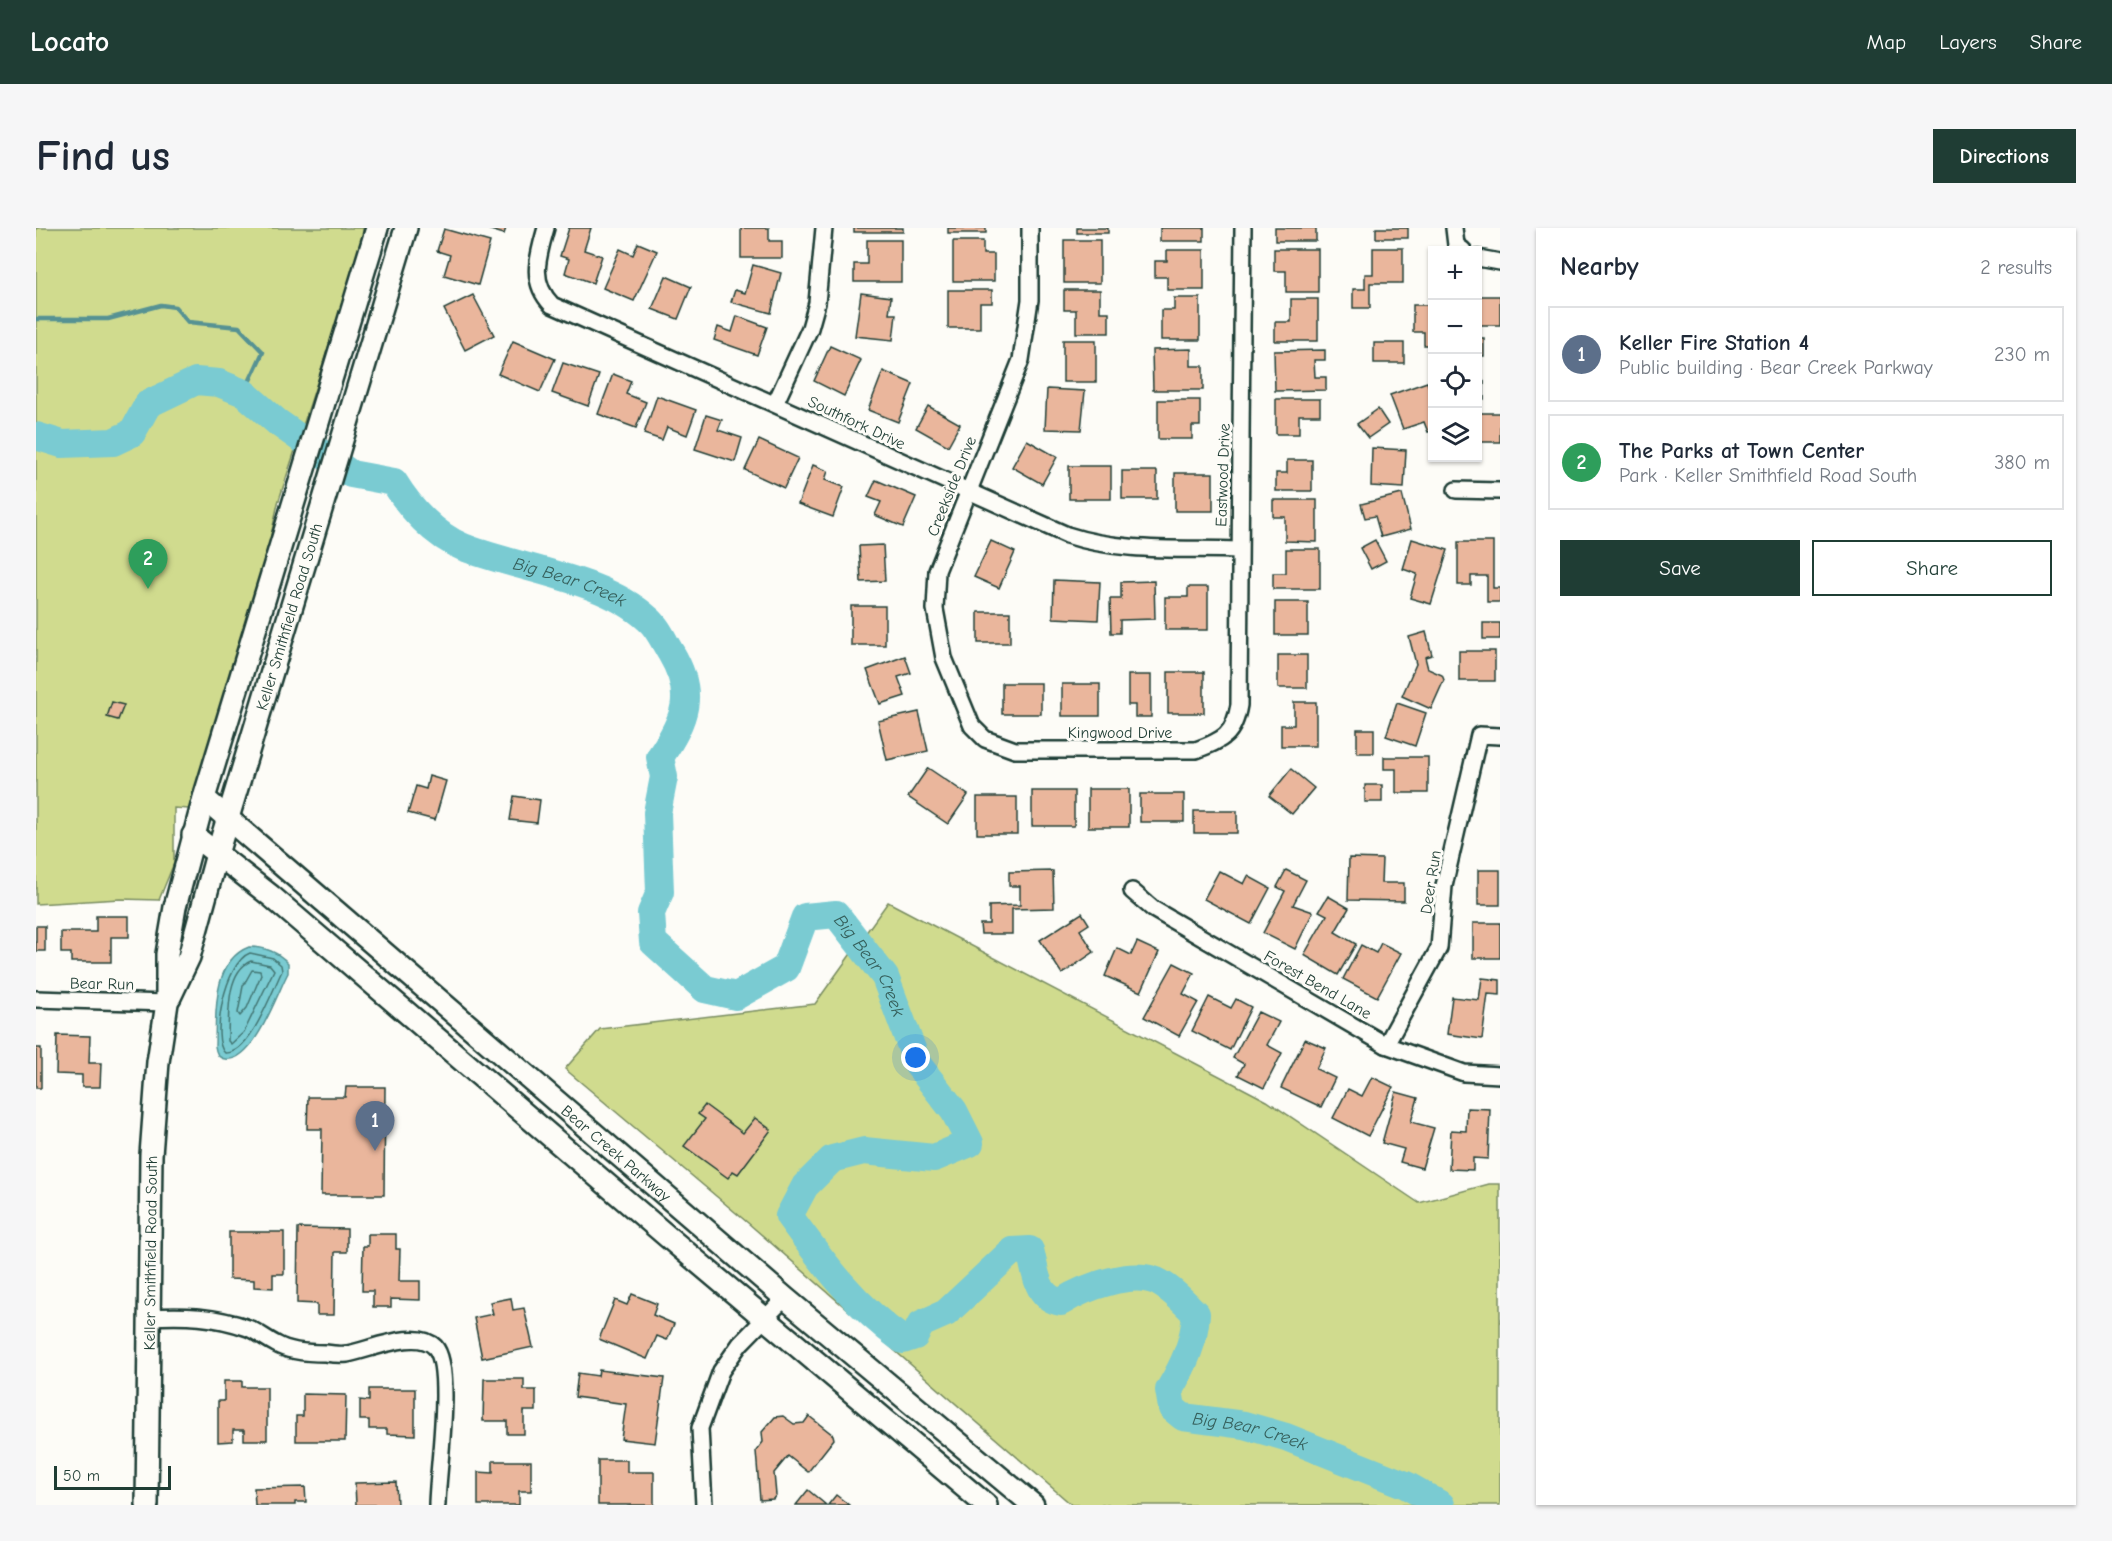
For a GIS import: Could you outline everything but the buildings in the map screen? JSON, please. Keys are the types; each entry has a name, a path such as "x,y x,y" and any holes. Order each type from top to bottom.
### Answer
{"main road":[{"name":"Keller Smithfield Road South","path":"147,1505 152,1155 158,1062 167,1003 167,954 175,907 204,798 377,228"},
{"name":"Keller Smithfield Road South","path":"167,1003 189,957 217,854 406,228"},
{"name":"Bear Creek Parkway","path":"204,798 784,1298 1033,1505"},
{"name":"Bear Creek Parkway","path":"193,836 272,896 594,1174 986,1505"},
{"path":"379,989 398,966"},
{"path":"503,1096 522,1072"},
{"path":"594,1174 615,1152"}],"street":[{"name":"Southfork Drive","path":"546,228 536,272 543,295 552,305 1067,535 1093,543 1120,547 1238,550"},
{"path":"775,404 810,328 817,303 824,228"},
{"name":"Creekside Drive","path":"995,744 985,739 972,726 944,658 935,609 937,571 1021,360 1030,300 1030,228"},
{"name":"Eastwood Drive","path":"1236,723 1239,705 1238,550 1241,474 1243,228"},
{"path":"1454,228 1457,246"},
{"path":"1482,259 1500,262"},
{"path":"1456,490 1500,491"},
{"name":"Kingwood Drive","path":"995,744 1015,750 1196,750 1221,740 1236,723"},
{"name":"Deer Run","path":"1386,1045 1439,948 1444,886 1479,735 1500,735"},
{"name":"Forest Bend Lane","path":"1132,891 1153,909 1386,1045 1464,1073 1500,1075"},
{"name":"Bear Run","path":"36,999 167,1003"},
{"path":"704,1505 700,1428 721,1371 741,1344 784,1298"},
{"path":"149,1317 182,1315 216,1318 250,1329 278,1346 307,1352 346,1354 408,1340 423,1339 435,1347 440,1360 444,1401 437,1505"}],"green space":[{"path":"36,228 363,228 362,243 278,503 241,674 205,810 174,808 174,863 159,900 120,899 36,904"},
{"path":"888,902 1267,1101 1419,1203 1489,1184 1500,1184 1500,1505 1072,1505 748,1223 565,1069 600,1029 815,1004"}],"water":[{"path":"249,947 265,949 279,955 288,963 288,973 255,1039 236,1058 225,1059 218,1055 215,1046 218,990 228,964 237,954"}],"waterway":[{"path":"36,319 108,319 161,305 175,307 188,322 239,327 263,352 244,393"},
{"name":"Big Bear Creek","path":"36,436 62,444 113,442 132,433 148,404 196,381 219,383 244,393 277,422 351,474 394,482 424,520 452,542 485,555 585,584 630,605 652,622 661,635 679,668 685,694 684,706 676,731 660,757 664,777 657,813 660,892 651,913 653,942 705,989 736,996 786,968 805,917 836,914 885,977 918,1065 954,1111 970,1143 934,1158 864,1151 832,1159 805,1186 789,1216 855,1299 903,1340 915,1336 921,1324 946,1313 1012,1251 1030,1250 1038,1283 1042,1290 1053,1300 1061,1302 1082,1291 1109,1282 1123,1279 1149,1279 1170,1290 1196,1314 1187,1354 1169,1390 1172,1408 1183,1417 1244,1425 1286,1437 1406,1485 1441,1505"}],"place":[{"name":"The Parks at Town Center","path":"148,589"},
{"name":"Keller Fire Station 4","path":"375,1151"}]}
